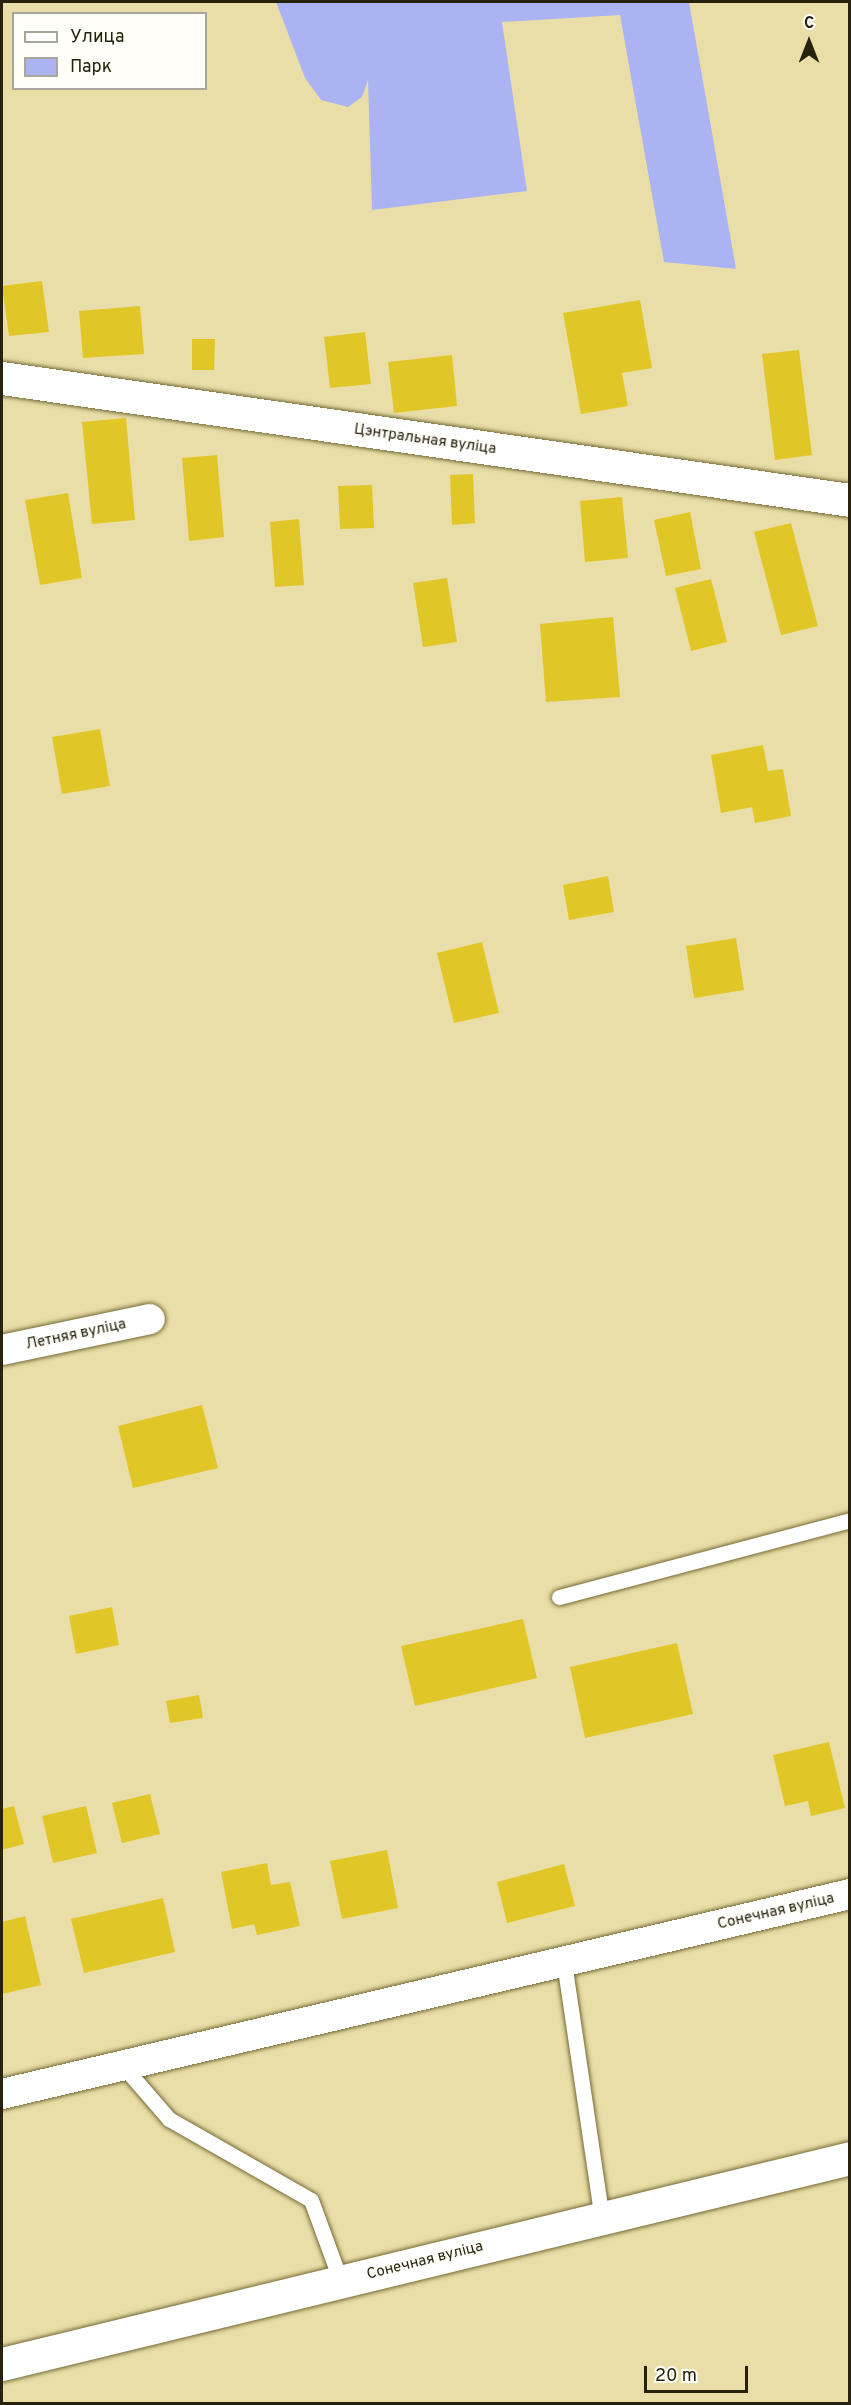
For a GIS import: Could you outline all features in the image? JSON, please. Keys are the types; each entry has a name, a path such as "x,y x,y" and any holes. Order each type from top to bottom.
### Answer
{"street":[{"name":"Цэнтральная вуліца","path":"2,378 849,500"},
{"name":"Летняя вуліца","path":"2,1350 150,1319"},
{"name":"Сонечная вуліца","path":"2,2094 849,1894"},
{"name":"Сонечная вуліца","path":"2,2364 849,2158"}],"lane":[{"path":"559,1597 849,1520"},
{"path":"564,1962 602,2218"},
{"path":"124,2067 169,2119 310,2200 341,2282"}],"green space":[{"path":"276,2 689,2 736,269 664,262 620,15 502,22 527,191 372,210 368,80 362,97 348,107 321,100 305,78"}],"building":[{"path":"42,281 49,332 9,336 2,286"},
{"path":"640,300 652,368 622,373 628,406 581,414 563,313"},
{"path":"140,306 144,354 83,358 79,311"},
{"path":"365,332 371,384 330,388 324,337"},
{"path":"192,339 215,339 214,370 192,370"},
{"path":"799,350 812,455 775,460 762,354"},
{"path":"452,355 457,406 394,413 388,362"},
{"path":"126,418 135,520 92,524 82,422"},
{"path":"217,455 224,537 189,541 182,458"},
{"path":"473,474 475,523 452,525 450,475"},
{"path":"372,485 374,528 340,529 338,486"},
{"path":"68,493 82,578 40,585 25,500"},
{"path":"622,497 628,558 585,562 580,501"},
{"path":"690,512 701,569 666,576 654,520"},
{"path":"299,519 304,585 275,587 270,522"},
{"path":"791,523 818,626 781,635 754,532"},
{"path":"447,578 457,642 423,647 413,583"},
{"path":"711,579 727,642 691,651 675,588"},
{"path":"613,617 620,697 546,702 540,624"},
{"path":"100,729 110,786 62,794 52,737"},
{"path":"763,745 768,771 783,769 791,816 755,823 752,807 721,813 711,755"},
{"path":"608,876 614,912 569,920 563,885"},
{"path":"736,938 744,990 694,998 686,946"},
{"path":"482,942 499,1013 454,1023 437,953"},
{"path":"202,1405 218,1468 133,1488 118,1426"},
{"path":"112,1607 119,1645 76,1654 69,1616"},
{"path":"523,1619 537,1678 415,1706 401,1646"},
{"path":"677,1643 693,1714 585,1738 570,1667"},
{"path":"199,1695 203,1718 170,1723 166,1701"},
{"path":"829,1742 845,1808 811,1816 808,1801 785,1806 773,1755"},
{"path":"150,1794 160,1834 122,1843 112,1803"},
{"path":"14,1806 24,1844 2,1850 2,1809"},
{"path":"86,1806 97,1853 53,1863 42,1816"},
{"path":"387,1850 398,1908 342,1919 330,1861"},
{"path":"267,1863 271,1885 290,1882 300,1926 257,1935 254,1924 232,1929 221,1872"},
{"path":"564,1864 575,1906 507,1923 497,1882"},
{"path":"163,1898 175,1952 84,1973 71,1919"},
{"path":"25,1916 41,1985 2,1994 2,1922"}]}
